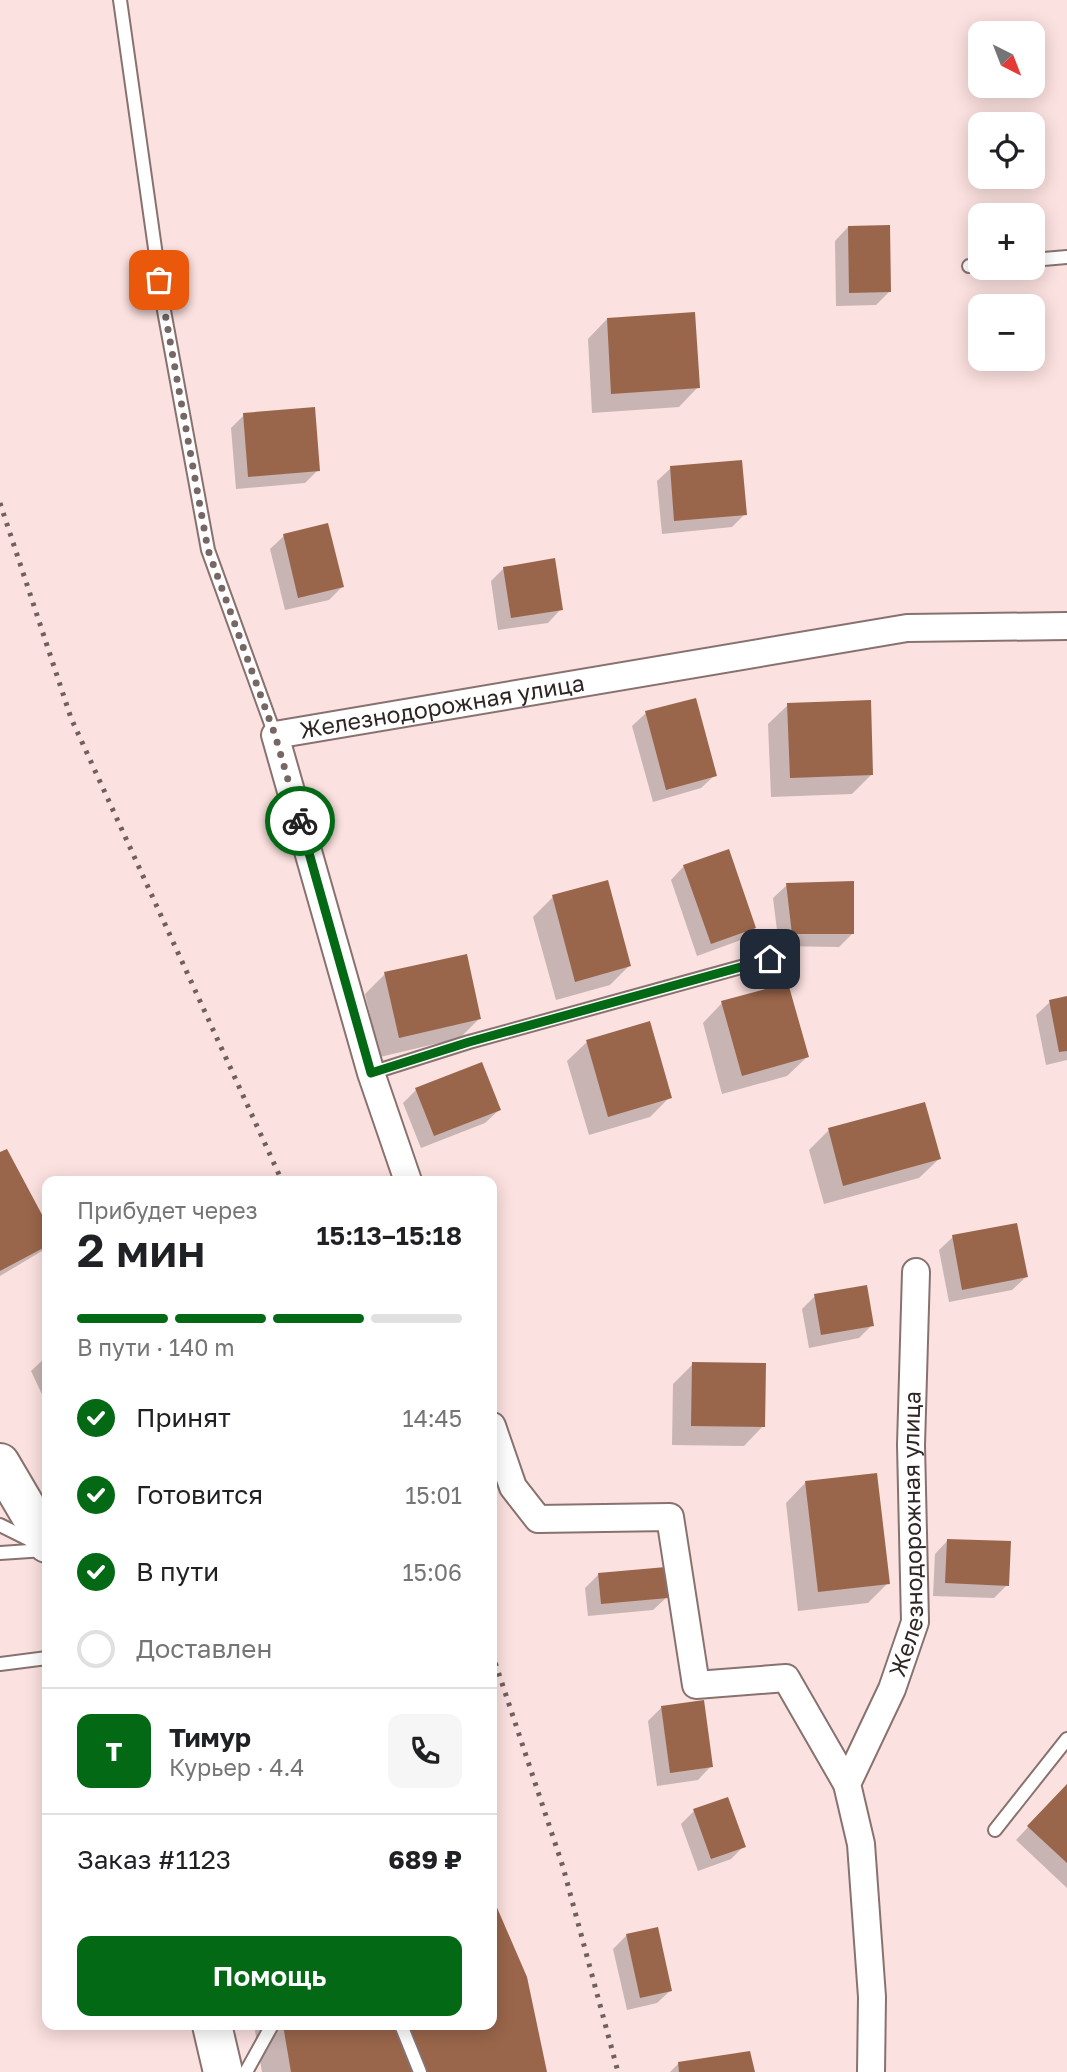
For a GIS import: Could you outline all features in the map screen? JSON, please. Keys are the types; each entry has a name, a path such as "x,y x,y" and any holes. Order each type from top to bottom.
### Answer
{"main road":[{"path":"0,1463 42,1538"},
{"path":"213,2030 223,2072"},
{"path":"238,2030 247,2072"}],"street":[{"name":"Железнодорожная улица","path":"275,735 907,628 1067,626"},
{"path":"275,735 371,1073 406,1176"},
{"name":"Железнодорожная улица","path":"846,1784 892,1689 915,1622 911,1445 916,1272"},
{"path":"497,1441 513,1487 538,1519 670,1517 696,1685 786,1678 846,1784 861,1844 872,1997 871,2072"}],"lane":[{"name":"Железнодорожная улица","path":"120,0 163,305 208,550 275,735"},
{"path":"1045,259 1067,257"},
{"path":"371,1073 469,1042 770,959"},
{"path":"0,1525 42,1545"},
{"path":"0,1553 42,1548"},
{"path":"0,1664 42,1659"},
{"path":"995,1829 1067,1739"},
{"path":"247,2072 269,2030"},
{"path":"403,2030 420,2072"}],"building":[{"path":"890,225 891,292 849,293 848,226"},
{"path":"695,312 700,388 611,394 607,318"},
{"path":"315,407 320,471 248,477 243,413"},
{"path":"742,460 747,515 674,521 670,466"},
{"path":"328,523 344,587 298,598 283,534"},
{"path":"555,558 563,610 511,618 503,567"},
{"path":"696,698 717,776 666,790 645,711"},
{"path":"871,700 873,775 790,778 787,703"},
{"path":"729,849 756,928 711,944 683,865"},
{"path":"608,880 631,966 575,982 552,895"},
{"path":"854,881 854,934 792,934 786,883"},
{"path":"467,954 481,1019 399,1038 384,972"},
{"path":"788,983 809,1057 742,1076 721,1001"},
{"path":"1067,996 1067,1051 1059,1052 1049,1000"},
{"path":"650,1021 672,1098 608,1117 586,1040"},
{"path":"482,1062 501,1110 434,1136 415,1088"},
{"path":"925,1102 941,1159 843,1186 828,1128"},
{"path":"7,1149 42,1215 42,1249 0,1271 0,1152"},
{"path":"1017,1223 1028,1277 962,1290 952,1235"},
{"path":"867,1285 874,1326 821,1335 814,1294"},
{"path":"692,1362 766,1363 765,1427 691,1426"},
{"path":"877,1473 890,1584 818,1592 805,1481"},
{"path":"947,1539 1011,1541 1009,1586 945,1583"},
{"path":"666,1567 668,1598 601,1604 598,1573"},
{"path":"704,1700 713,1767 670,1773 661,1706"},
{"path":"1067,1784 1067,1863 1027,1826"},
{"path":"728,1797 746,1847 711,1859 693,1809"},
{"path":"497,1908 527,1977 547,2072 291,2072 284,2030 497,2030"},
{"path":"658,1927 672,1991 640,1998 626,1934"},
{"path":"750,2051 755,2072 679,2072 678,2062"}],"railway":[{"path":"0,503 71,718 280,1176"},
{"path":"497,1668 563,1867 618,2072"}],"way so far":[{"path":"159,280 208,550 275,735 300,821"}],"route":[{"path":"300,821 371,1073 469,1042 770,959"}]}
